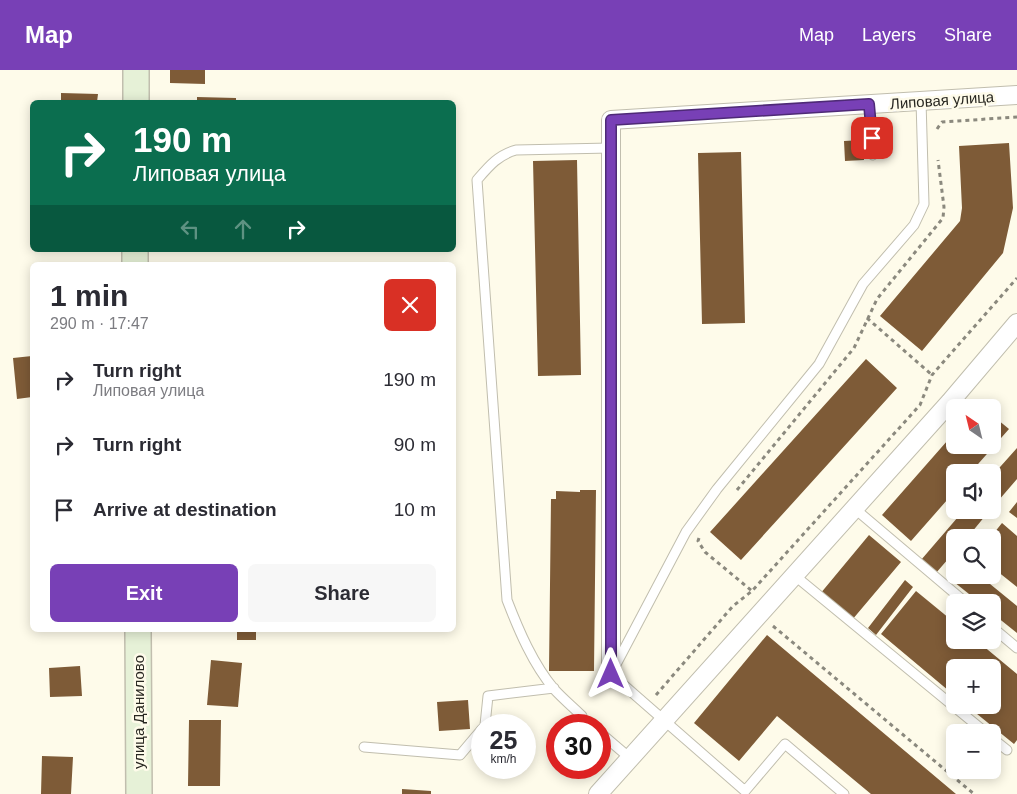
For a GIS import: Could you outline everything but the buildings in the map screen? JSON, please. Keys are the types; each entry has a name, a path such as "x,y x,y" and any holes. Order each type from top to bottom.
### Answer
{"main road":[{"path":"136,70 136,100"},
{"name":"улица Данилово","path":"138,632 139,794"}],"street":[{"name":"Липовая улица","path":"611,674 611,120 1017,95"},
{"path":"598,794 1017,323"}],"lane":[{"path":"844,794 785,744 745,791 611,674 686,532 717,489 819,364 863,284 914,224 924,204 921,101"},
{"path":"869,104 873,155"},
{"path":"580,714 554,688 521,634 507,600 477,180 495,159 504,153 516,150 610,148"},
{"path":"854,508 955,594"},
{"path":"794,575 976,724"},
{"path":"1001,634 1017,648"},
{"path":"486,714 488,696 554,688"},
{"path":"364,747 460,755 471,742"},
{"path":"611,742 631,758"},
{"path":"1001,745 1007,750"}],"path":[{"path":"648,705 733,606 752,591 920,405 932,375 1017,278"},
{"path":"734,493 854,348 867,318 932,375"},
{"path":"703,531 698,541 705,552 752,591"},
{"path":"759,614 974,794"}],"route":[{"path":"611,674 611,120 869,104 872,138"}]}
